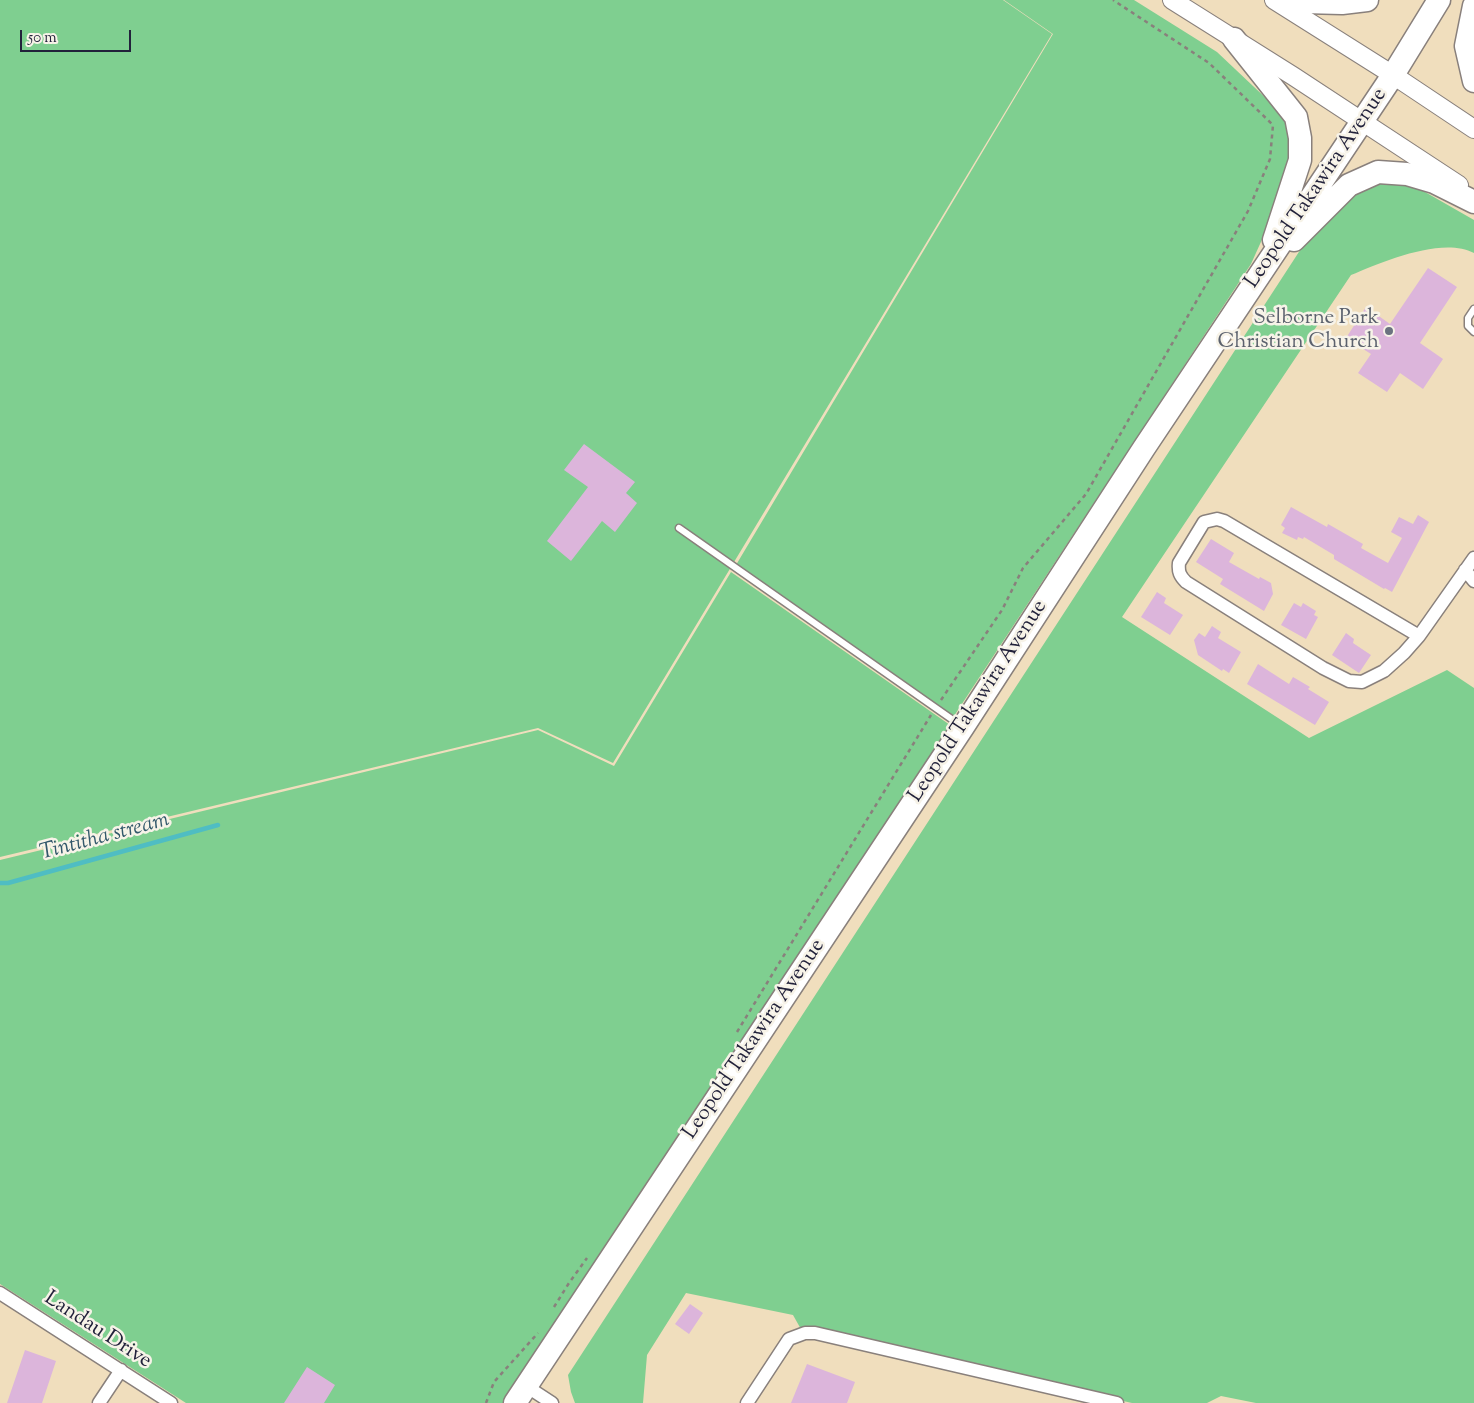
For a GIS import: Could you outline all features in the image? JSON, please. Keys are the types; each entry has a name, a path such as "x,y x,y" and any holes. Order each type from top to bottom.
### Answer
{"highway":[{"path":"1297,0 1342,4 1367,0"},
{"name":"Leopold Takawira Avenue","path":"520,1394 963,727 1144,448 1393,75 1439,0"},
{"path":"1474,6 1466,46 1474,80"},
{"path":"1234,38 1296,117 1300,138 1300,160 1264,269"},
{"path":"1264,269 1349,185 1378,172 1407,174 1434,182 1474,202"}],"main road":[{"path":"1172,0 1234,38 1474,195"},
{"path":"1274,0 1474,129"}],"street":[{"path":"1419,636 1217,519 1204,522 1180,563 1179,570 1186,582 1323,668 1350,681 1362,682 1377,676 1404,653 1419,636 1474,558"},
{"path":"1465,570 1474,581"},
{"name":"Landau Drive","path":"0,1293 171,1403"},
{"path":"747,1403 789,1339 805,1333 815,1333 1117,1403"},
{"path":"99,1403 120,1370"},
{"path":"520,1394 552,1403"}],"lane":[{"path":"1474,309 1468,318 1468,326 1474,332"},
{"path":"679,528 963,727"}],"path":[{"path":"733,1038 935,709 1002,610 1024,568 1086,494 1248,211 1270,159 1273,125 1208,63 1113,0"},
{"path":"551,1313 569,1283 592,1252"},
{"path":"486,1403 494,1382 542,1328"}],"green space":[{"path":"0,0 1003,0 1052,34 613,763 538,728 0,857"},
{"path":"1004,0 1134,0 1217,52 1289,120 1292,158 1269,224 1251,264 954,716 736,565 1053,34"},
{"path":"1379,179 1404,180 1474,220 1474,253 1446,247 1429,249 1395,258 1351,275 1122,617 1309,738 1447,670 1474,688 1474,1403 1256,1403 1221,1396 1207,1403 1132,1403 815,1331 802,1331 793,1315 686,1293 647,1355 643,1403 575,1403 568,1375 1308,238 1355,190"},
{"path":"731,572 950,725 506,1403 186,1403 0,1284 0,860 538,730 614,766"}],"building":[{"name":"Selborne Park Christian Church","path":"1428,268 1457,287 1420,343 1443,359 1423,389 1400,373 1387,392 1358,373 1371,354 1346,338 1366,307 1390,324"},
{"path":"584,444 635,482 626,493 637,503 615,532 602,521 571,561 547,541 588,487 564,470"},
{"path":"1291,507 1327,527 1328,524 1363,544 1361,548 1388,563 1402,538 1391,532 1399,517 1413,524 1418,515 1429,522 1392,592 1334,559 1334,555 1304,537 1303,539 1298,537 1297,540 1282,533 1285,528 1281,525"},
{"path":"1211,539 1234,553 1229,562 1259,579 1260,577 1271,583 1273,594 1264,611 1220,584 1223,579 1196,562"},
{"path":"1157,592 1166,598 1164,603 1183,615 1170,635 1141,617"},
{"path":"1294,603 1301,607 1303,603 1316,611 1314,615 1318,617 1306,639 1281,625"},
{"path":"1212,626 1221,632 1218,638 1241,652 1229,673 1223,669 1222,671 1198,655 1194,640 1199,633 1205,637"},
{"path":"1346,633 1354,639 1353,643 1371,655 1359,673 1332,655"},
{"path":"1258,664 1289,684 1293,677 1329,702 1315,725 1247,684"},
{"path":"690,1304 703,1313 689,1334 675,1324"},
{"path":"25,1350 56,1361 42,1403 7,1403"},
{"path":"807,1364 855,1382 847,1403 791,1403"},
{"path":"307,1367 335,1385 324,1403 284,1403"}],"waterway":[{"name":"Tintitha stream","path":"0,883 8,883 218,825"}],"place":[{"name":"Selborne Park Christian Church","path":"1389,331"}]}
